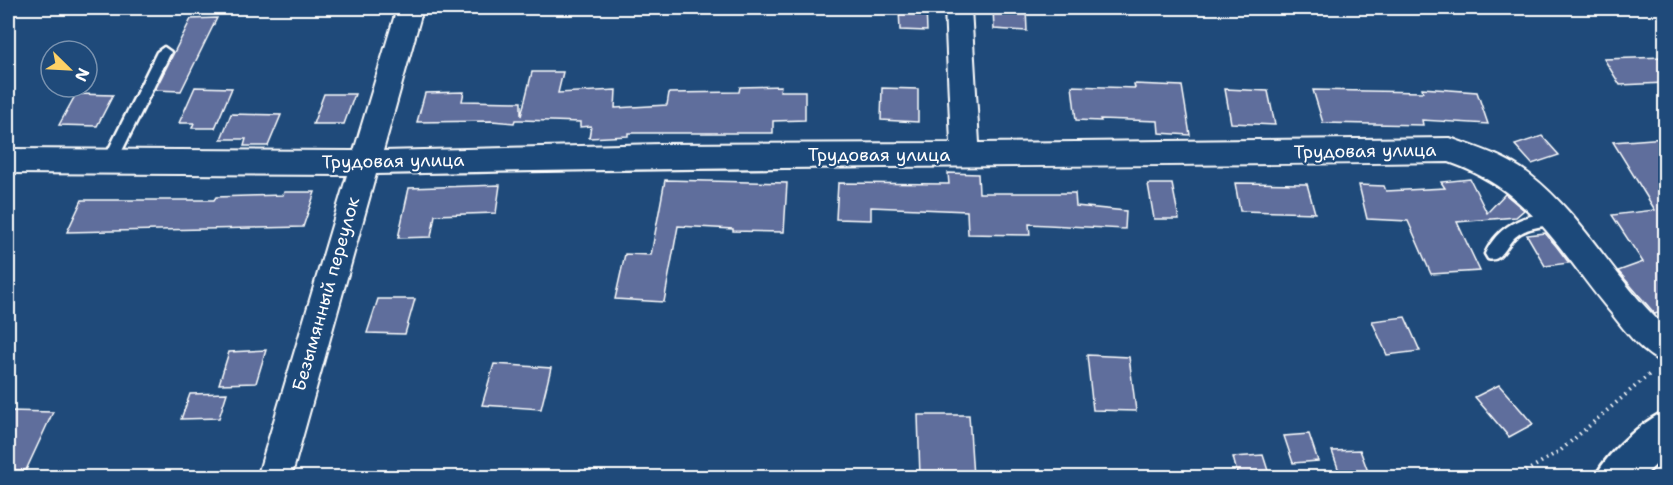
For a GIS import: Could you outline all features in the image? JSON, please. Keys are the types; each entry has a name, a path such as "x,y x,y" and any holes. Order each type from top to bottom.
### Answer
{"main road":[{"path":"1614,477 1665,429"}],"street":[{"name":"Безымянный переулок","path":"274,477 363,163 410,8"},
{"path":"958,8 966,155"},
{"name":"Трудовая улица","path":"8,160 111,159 363,163 661,156 1450,150 1474,155 1503,169 1524,185 1581,248 1661,359"}],"lane":[{"path":"111,159 164,52"},
{"path":"1492,254 1517,224 1555,218"}],"path":[{"path":"1515,477 1561,450 1661,359"}],"building":[{"path":"899,8 926,8 927,31 900,30"},
{"path":"993,8 1026,9 1027,31 994,29"},
{"path":"217,18 181,91 155,90 191,19"},
{"path":"1665,57 1665,83 1620,85 1604,59"},
{"path":"532,72 563,72 558,93 616,90 615,108 667,105 669,93 739,92 740,87 781,86 780,91 805,91 805,120 773,121 773,133 628,133 628,136 589,138 591,126 580,127 580,122 515,120 514,123 417,122 425,93 464,92 462,101 521,102 521,116"},
{"path":"1134,84 1182,86 1190,135 1159,133 1158,121 1076,120 1072,86 1135,88"},
{"path":"195,87 232,88 215,128 192,128 194,123 179,123"},
{"path":"882,88 918,89 918,122 881,120"},
{"path":"1422,88 1477,92 1488,124 1422,120 1423,125 1323,123 1313,90 1423,92"},
{"path":"1225,89 1268,91 1275,125 1231,123"},
{"path":"324,94 355,94 344,124 313,124"},
{"path":"99,95 113,95 97,126 59,125 73,99 99,99"},
{"path":"231,114 281,115 268,146 244,146 246,139 221,139"},
{"path":"1542,136 1559,155 1532,164 1515,145"},
{"path":"1665,138 1665,310 1655,314 1618,271 1643,262 1612,215 1655,210 1613,142"},
{"path":"948,173 978,174 979,193 1075,193 1076,206 1126,211 1125,229 1029,224 1030,235 968,234 967,211 871,207 871,220 836,219 838,183 949,184"},
{"path":"1470,179 1487,213 1505,194 1524,210 1516,217 1457,222 1480,271 1431,274 1408,221 1367,219 1359,185 1384,186 1386,191 1445,188 1441,182"},
{"path":"665,180 787,183 784,232 733,231 733,229 678,226 664,302 615,299 625,254 651,255"},
{"path":"1235,183 1307,184 1315,213 1240,211"},
{"path":"1148,184 1172,184 1179,219 1154,219"},
{"path":"500,185 496,213 435,215 431,237 398,238 409,188"},
{"path":"284,192 315,192 303,227 67,232 82,200 214,200 216,197 283,195"},
{"path":"1545,233 1569,263 1545,266 1527,235"},
{"path":"378,299 415,299 405,334 367,333"},
{"path":"1405,317 1420,351 1387,355 1372,321"},
{"path":"266,350 256,383 219,384 229,352"},
{"path":"1087,355 1129,357 1136,411 1093,410"},
{"path":"494,364 551,368 541,409 482,405"},
{"path":"1499,385 1533,424 1509,437 1475,397"},
{"path":"227,393 219,418 181,419 190,394"},
{"path":"8,411 53,412 26,470 8,470"},
{"path":"918,415 969,415 973,477 920,477"},
{"path":"1309,434 1318,461 1293,463 1284,436"},
{"path":"1360,450 1370,477 1341,477 1332,451"},
{"path":"1263,455 1270,477 1238,477 1233,457"}]}
